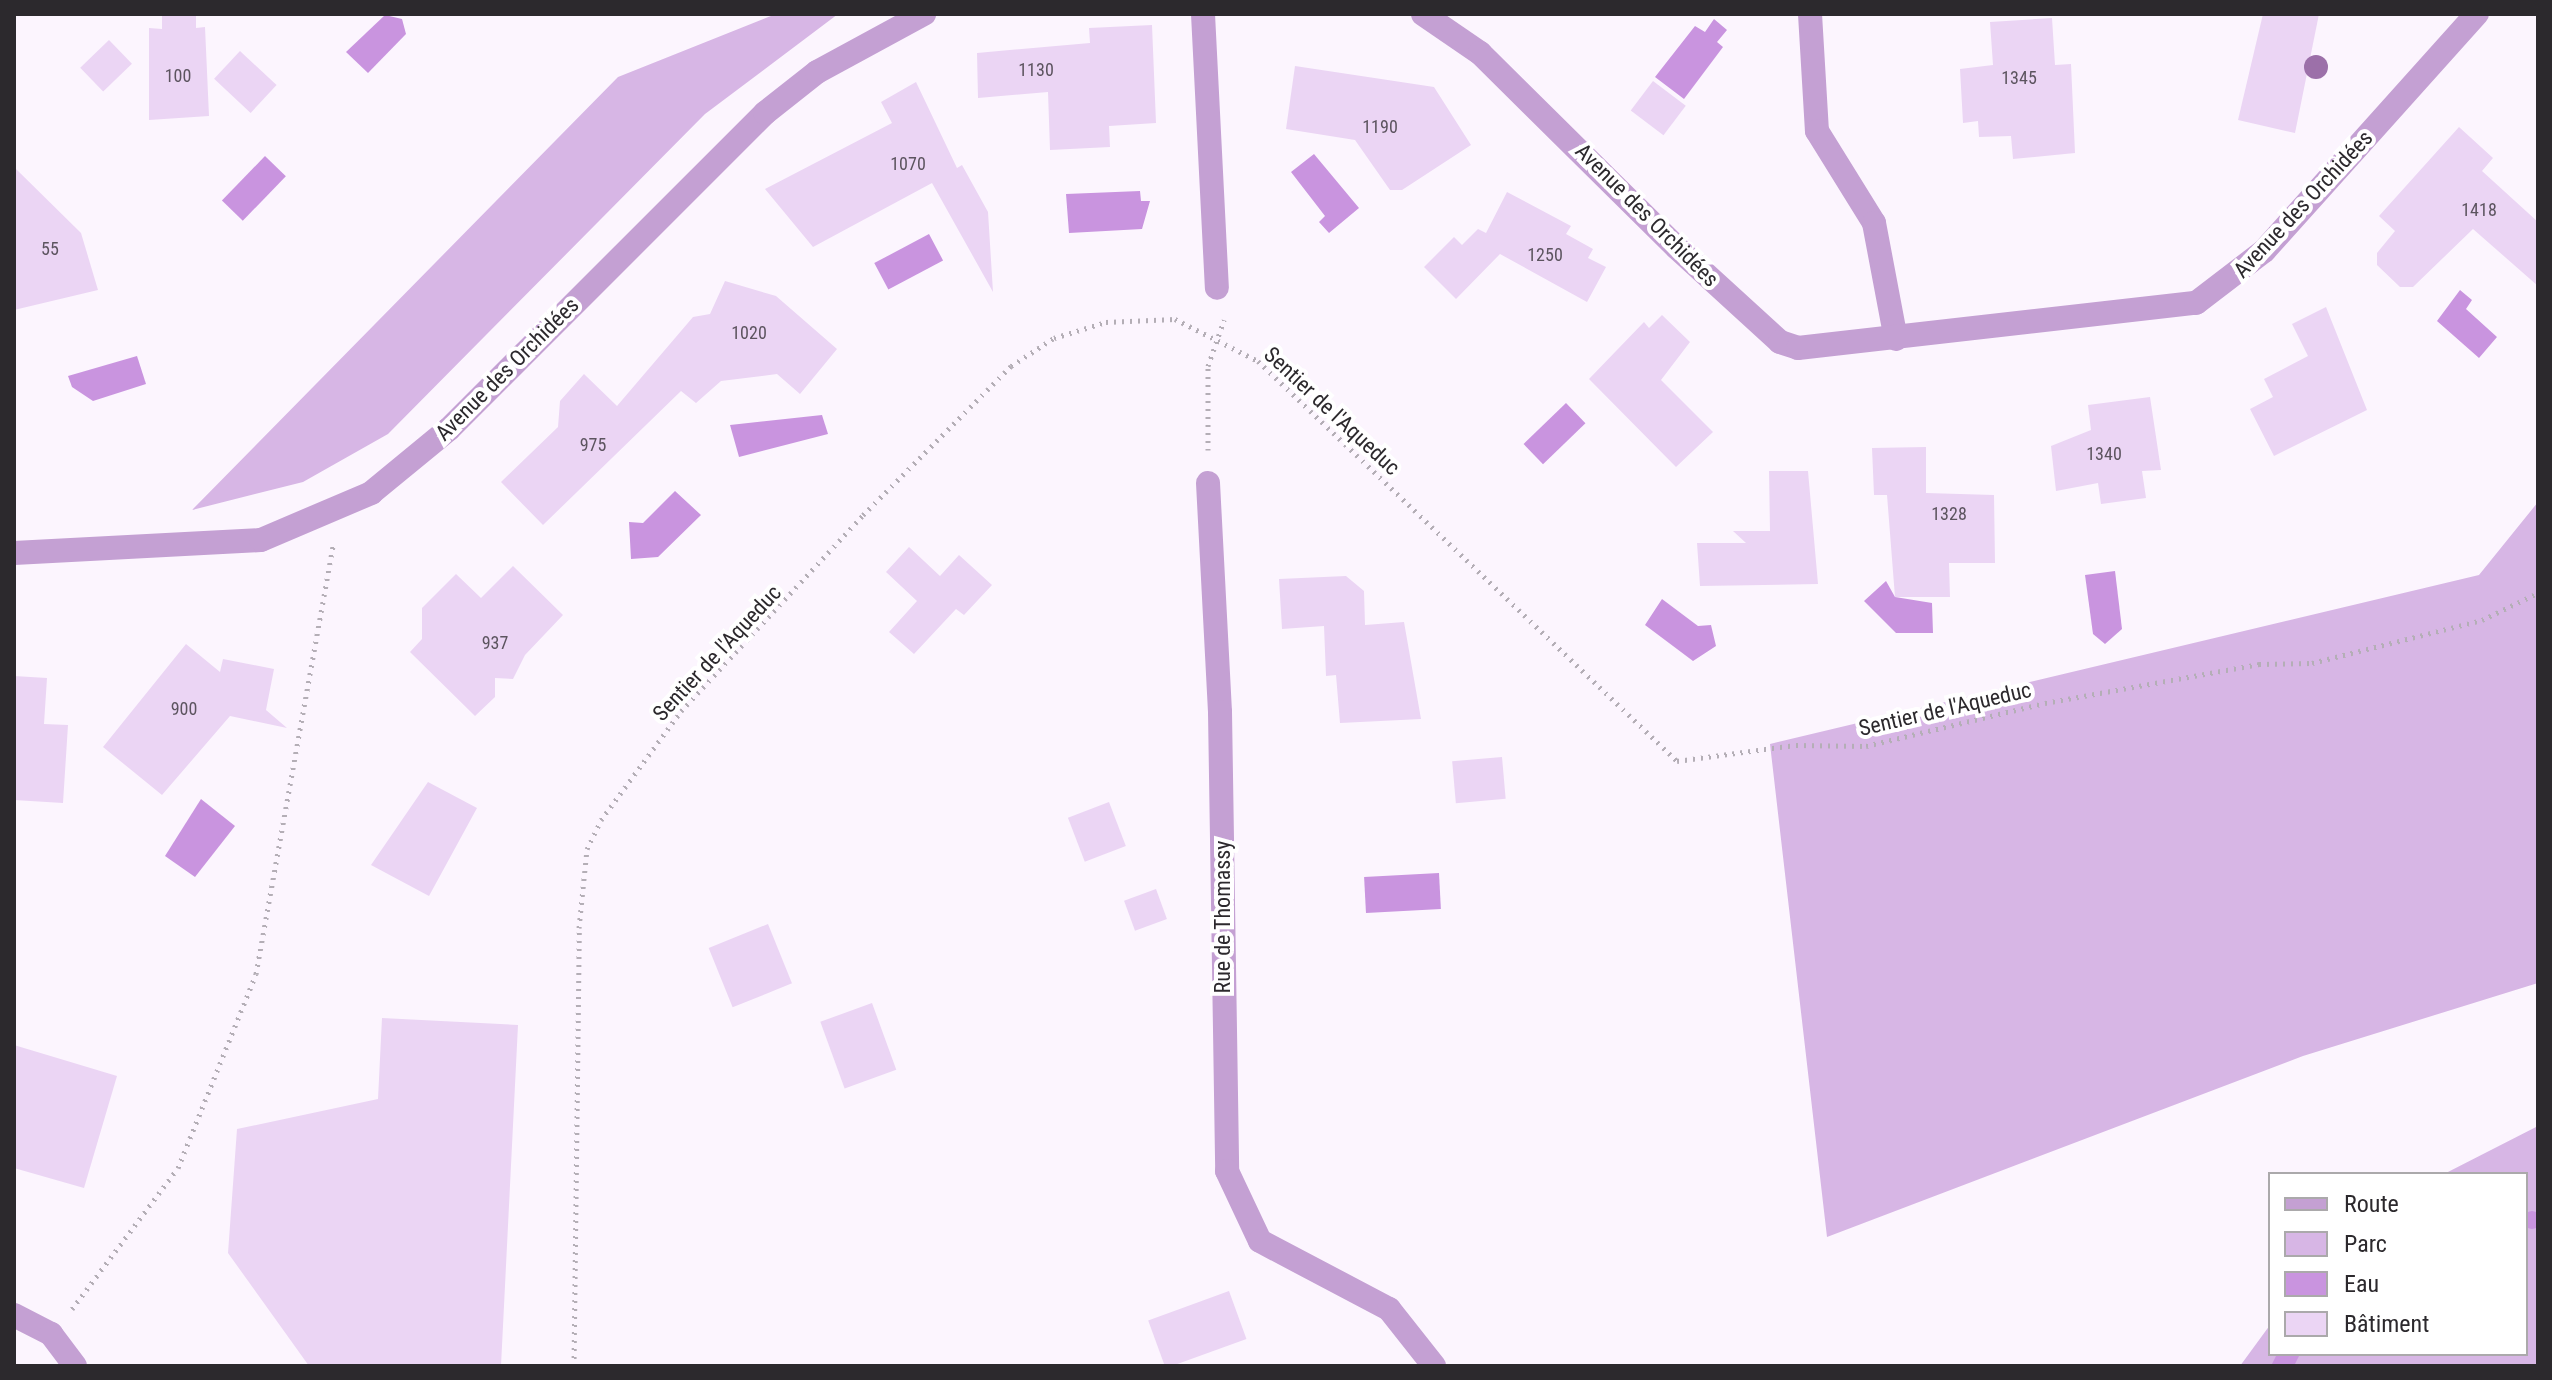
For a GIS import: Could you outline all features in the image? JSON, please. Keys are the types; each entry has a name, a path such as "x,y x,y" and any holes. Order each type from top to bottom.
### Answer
{"street":[{"name":"Avenue des Orchidées","path":"14,553 234,545 337,513 449,429 765,113 817,72 924,14"},
{"path":"1203,14 1217,288"},
{"name":"Avenue des Orchidées","path":"1423,14 1480,53 1780,342 1816,347 2196,303 2219,292 2477,14"},
{"path":"1810,14 1817,131 1874,223 1896,339"},
{"name":"Rue de Thomassy","path":"1208,483 1220,712 1227,1171 1260,1241 1389,1309 1434,1366"},
{"path":"14,1315 51,1334 75,1366"}],"path":[{"path":"1208,483 1208,366 1215,334 1226,310 1217,288"},
{"name":"Sentier de l'Aqueduc","path":"574,1366 581,890 587,849 611,802 681,711 1022,358 1054,338 1106,322 1175,319 1215,334 1258,361 1677,761 1796,745 1866,746 2045,703 2259,664 2312,663 2482,620 2538,593"},
{"path":"51,1334 178,1168 256,974 319,647 337,513"}],"green space":[{"path":"776,14 838,14 705,114 388,434 303,482 192,510 618,77"},
{"path":"2538,502 2538,983 2303,1056 1827,1237 1770,744 2479,575"},
{"path":"2538,1126 2538,1366 2240,1366 2268,1328 2268,1356 2528,1356 2528,1172 2448,1172"}],"water":[{"path":"385,15 402,19 406,34 368,73 346,52"},
{"path":"1714,19 1727,30 1717,42 1723,47 1684,99 1655,77 1695,26 1705,32"},
{"path":"1314,154 1359,208 1329,233 1319,222 1325,216 1291,172"},
{"path":"265,156 286,176 243,221 222,201"},
{"path":"1140,191 1141,201 1150,201 1142,229 1069,233 1066,194"},
{"path":"929,234 943,260 888,290 874,263"},
{"path":"2460,290 2472,300 2466,309 2497,337 2479,358 2437,321"},
{"path":"137,356 146,384 93,401 72,387 68,376"},
{"path":"1566,403 1585,423 1543,464 1524,444"},
{"path":"822,415 828,434 739,457 730,425"},
{"path":"675,491 701,515 658,557 631,559 629,522 643,523"},
{"path":"2115,571 2122,629 2105,644 2093,634 2085,575"},
{"path":"1886,581 1895,597 1932,603 1933,633 1896,633 1864,601"},
{"path":"1662,599 1698,626 1711,625 1716,646 1693,661 1645,625"},
{"path":"201,799 235,826 195,877 165,856"},
{"path":"1439,873 1441,909 1366,913 1364,877"},
{"path":"2535,1212 2540,1217 2538,1226 2528,1227 2528,1213"},
{"path":"2276,1356 2299,1356 2294,1366 2271,1366"}],"building":[{"path":"162,14 196,14 196,28 205,27 209,116 149,120 149,28 162,29"},
{"path":"2263,14 2319,14 2295,133 2238,120"},
{"path":"2052,18 2055,65 2071,64 2075,153 2013,159 2011,136 1979,137 1978,121 1963,123 1960,69 1993,65 1990,22"},
{"path":"1152,25 1156,123 1109,126 1110,147 1050,150 1048,92 978,98 977,53 1090,43 1089,28"},
{"path":"109,40 132,64 103,92 80,68"},
{"path":"240,51 277,85 251,113 214,79"},
{"path":"1295,66 1434,87 1471,145 1402,190 1390,190 1355,140 1286,129"},
{"path":"1653,81 1686,106 1663,135 1631,111"},
{"path":"916,82 957,168 962,165 988,212 993,292 932,183 813,247 765,189 892,123 881,102"},
{"path":"2459,127 2493,158 2482,171 2538,222 2538,286 2473,229 2413,287 2400,287 2377,265 2377,253 2395,231 2379,216"},
{"path":"14,167 81,233 98,290 14,310"},
{"path":"1507,192 1571,226 1566,234 1593,249 1588,258 1606,267 1587,302 1500,254 1456,299 1424,267 1454,237 1462,245 1478,229 1486,233"},
{"path":"725,281 776,296 837,349 800,394 777,374 721,381 696,403 681,391 543,525 501,482 558,427 560,401 584,374 617,406 693,317 710,314"},
{"path":"2326,307 2367,410 2274,456 2250,409 2273,397 2264,379 2308,356 2292,324"},
{"path":"1662,315 1690,342 1661,380 1713,432 1676,467 1589,379 1644,322 1649,328"},
{"path":"2150,397 2161,470 2142,471 2146,498 2101,504 2098,483 2056,491 2051,446 2091,430 2088,405"},
{"path":"1926,447 1926,493 1994,495 1995,563 1949,563 1950,597 1895,597 1887,495 1874,495 1872,448"},
{"path":"1769,471 1808,471 1818,584 1700,586 1697,543 1746,543 1733,531 1770,531"},
{"path":"909,547 940,576 959,555 992,585 964,615 956,609 914,654 889,632 917,601 886,572"},
{"path":"513,566 563,615 525,655 513,679 495,678 495,697 475,716 410,652 422,639 422,608 456,574 481,598"},
{"path":"1346,576 1364,591 1365,625 1404,622 1421,719 1340,723 1336,675 1326,676 1324,626 1282,629 1279,579"},
{"path":"186,644 220,672 223,659 274,669 266,710 287,728 230,716 162,795 103,747"},
{"path":"14,676 47,678 44,724 68,725 63,803 14,800"},
{"path":"1502,757 1506,799 1456,803 1452,761"},
{"path":"428,782 477,808 429,896 371,865"},
{"path":"1109,802 1126,846 1085,862 1068,818"},
{"path":"1156,889 1167,919 1135,931 1124,901"},
{"path":"768,924 792,983 733,1007 709,948"},
{"path":"872,1003 896,1070 845,1089 820,1022"},
{"path":"382,1018 518,1025 501,1366 309,1366 228,1253 237,1129 378,1099"},
{"path":"14,1045 117,1076 84,1188 14,1168"},
{"path":"1229,1291 1246,1339 1165,1366 1148,1320"}]}
